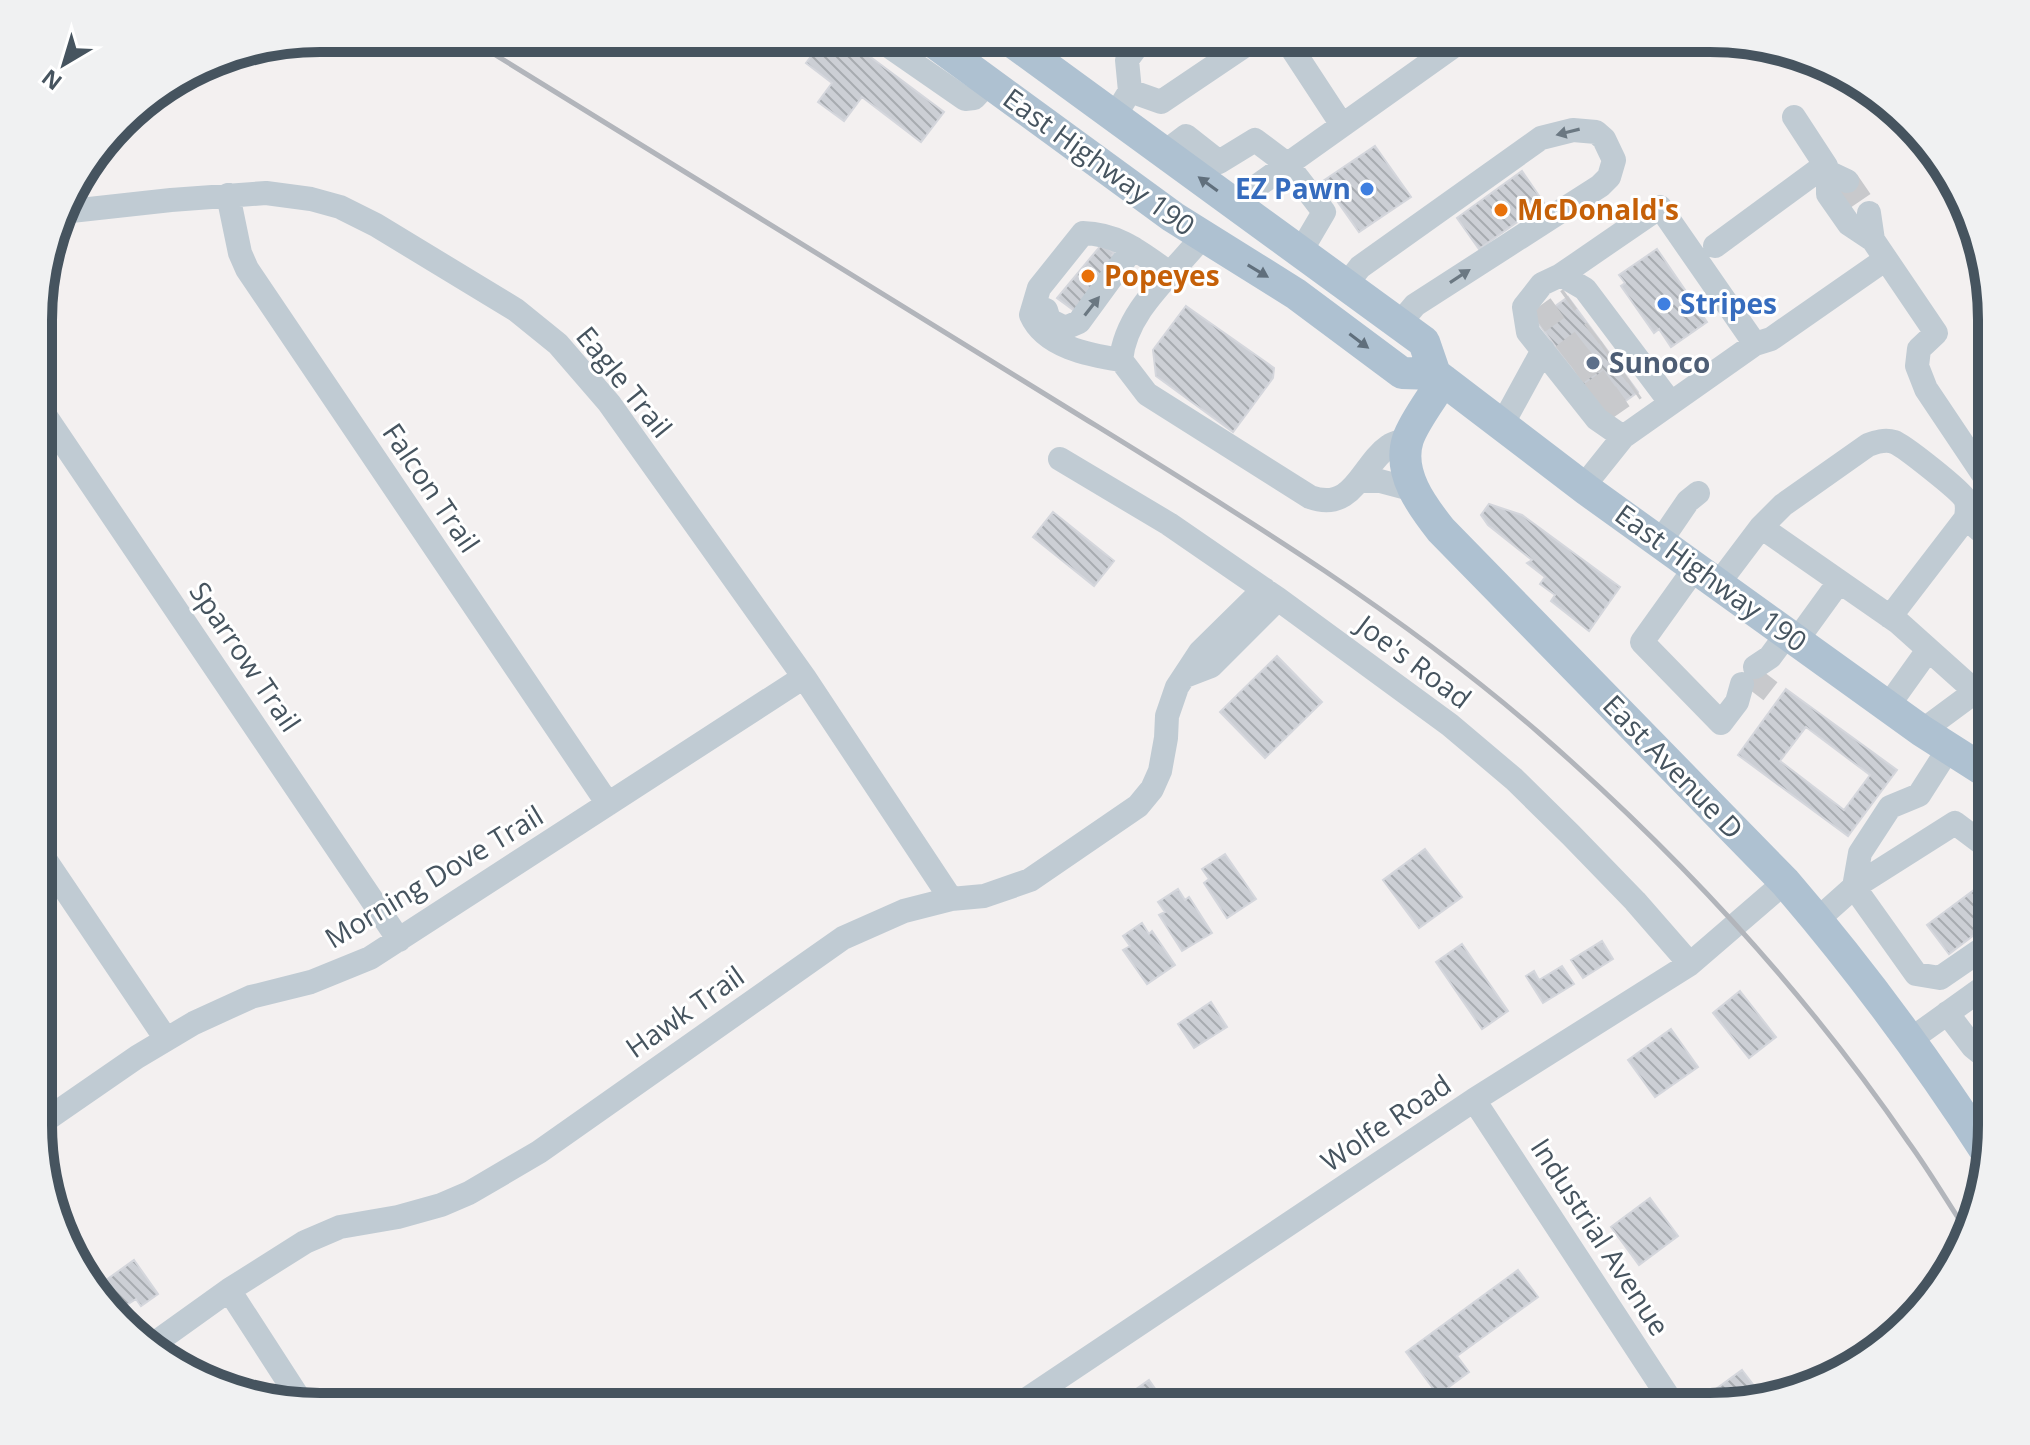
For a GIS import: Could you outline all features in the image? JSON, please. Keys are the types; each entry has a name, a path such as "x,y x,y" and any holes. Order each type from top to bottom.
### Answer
{"main road":[{"name":"East Highway 190","path":"948,52 1202,237 1296,294 1402,373 1439,377"},
{"name":"East Highway 190","path":"1032,53 1123,104 1165,152 1424,342 1439,377 1706,576 1764,669 1888,706 1977,766"},
{"path":"1036,116 1074,122 1200,216 1213,221 1225,220 1238,205"},
{"path":"1407,440 1439,377"},
{"name":"East Avenue D","path":"1407,440 1407,462 1414,490 1441,530 1785,882 1910,1040 1977,1138"}],"street":[{"path":"898,52 965,99 974,98 989,82"},
{"path":"1132,53 1127,60 1123,104 1161,102 1233,53"},
{"path":"1295,53 1342,125"},
{"path":"1238,205 1250,191 1444,53"},
{"path":"1794,117 1833,173 1828,194 1849,224 1879,249 1936,333 1919,349 1917,366 1926,389 1977,446"},
{"path":"1346,285 1360,267 1541,138 1582,129 1596,132 1604,139 1614,160 1609,177 1600,186 1415,305 1399,324"},
{"path":"1165,152 1186,136 1219,162 1255,140 1287,164 1324,212 1301,251"},
{"path":"1715,246 1833,173"},
{"name":"Eagle Trail","path":"76,211 228,195 287,195 340,207 376,225 516,310 558,344 609,403 804,677 951,899"},
{"name":"Falcon Trail","path":"228,195 237,241 247,269 608,804"},
{"path":"1623,437 1593,405 1550,350 1524,307 1542,284 1561,275 1660,207 1755,344"},
{"path":"1869,213 1879,249"},
{"path":"1171,274 1133,248 1104,234 1083,233 1039,288 1031,315 1036,327 1065,346 1121,360 1147,394 1310,497 1323,502 1341,498 1391,444 1407,440"},
{"path":"1104,234 1087,246 1047,301 1049,320 1065,328 1079,322 1133,248"},
{"path":"1121,360 1123,338 1147,301 1202,237"},
{"path":"1583,487 1623,437 1755,344 1771,339 1879,249"},
{"path":"1561,275 1637,374 1670,402"},
{"path":"1502,425 1550,350"},
{"name":"Sparrow Trail","path":"52,426 399,940"},
{"path":"1839,582 1721,723 1642,642 1706,576 1795,496 1868,445 1884,441 1898,444 1960,492 1966,503 1966,518 1890,617"},
{"name":"Joe's Road","path":"1060,459 1169,524 1271,594 1450,725 1514,779 1635,901 1690,964"},
{"path":"1360,481 1380,481 1414,490"},
{"path":"1660,542 1688,501 1698,493"},
{"path":"1966,518 1977,528"},
{"path":"1761,527 1890,617 1928,650 1977,682"},
{"name":"Hawk Trail","path":"159,1340 229,1290 317,1237 340,1227 398,1217 441,1205 469,1193 539,1152 843,938 904,911 951,899 984,896 1030,880 1138,806 1152,789 1160,771 1167,716 1177,687 1185,676 1211,666 1271,594"},
{"path":"1888,706 1928,650"},
{"name":"Morning Dove Trail","path":"53,1115 166,1039 227,1006 344,970 399,940 804,677"},
{"path":"1977,694 1935,739 1919,795 1890,807 1860,853 1854,887 1916,974 1940,978 1977,953"},
{"path":"1907,800 1933,836"},
{"path":"1817,920 1854,887 1955,823 1977,840"},
{"path":"53,871 166,1039"},
{"name":"Wolfe Road","path":"1037,1393 1474,1100 1690,964 1785,882"},
{"path":"1910,1040 1977,992"},
{"path":"1954,1008 1977,1032"},
{"path":"1954,1008 1977,1050"},
{"name":"Industrial Avenue","path":"1474,1100 1666,1393"},
{"path":"229,1290 294,1391"}],"building":[{"path":"814,52 864,52 944,112 921,142 862,97 844,121 818,102 832,83 806,63"},
{"name":"EZ Pawn","path":"1375,146 1411,197 1359,232 1323,181"},
{"name":"McDonald's","path":"1522,171 1544,203 1479,249 1457,218"},
{"name":"Popeyes","path":"1102,244 1115,257 1076,312 1057,298"},
{"name":"Stripes","path":"1657,249 1707,322 1671,347 1659,329 1654,333 1621,286 1625,283 1619,275"},
{"name":"Sunoco","path":"1568,297 1638,392 1606,415 1536,320"},
{"path":"1186,306 1274,368 1273,378 1233,432 1156,376 1153,350"},
{"path":"1489,504 1522,515 1620,587 1589,631 1551,601 1555,595 1540,584 1545,577 1527,563 1532,560 1488,525 1481,515"},
{"path":"1053,512 1114,561 1094,586 1033,537"},
{"path":"1277,656 1322,702 1265,758 1220,712"},
{"path":"1786,689 1897,770 1848,836 1738,755","holes":["1806,727 1870,775 1844,810 1780,761"]},
{"path":"1425,849 1462,897 1419,928 1383,880"},
{"path":"1225,854 1256,899 1227,918 1204,883 1209,879 1202,869"},
{"path":"1178,889 1185,900 1189,897 1212,933 1182,951 1159,915 1165,912 1158,902"},
{"path":"1974,890 1977,894 1977,933 1949,954 1927,925"},
{"path":"1142,923 1149,934 1152,931 1175,965 1147,984 1123,950 1130,946 1123,936"},
{"path":"1602,941 1613,959 1583,978 1571,960"},
{"path":"1462,944 1508,1011 1482,1029 1436,962"},
{"path":"1562,966 1574,984 1543,1003 1526,976 1534,971 1539,980"},
{"path":"1740,991 1776,1037 1749,1058 1713,1013"},
{"path":"1211,1002 1227,1027 1194,1048 1178,1024"},
{"path":"1671,1029 1698,1067 1655,1097 1628,1060"},
{"path":"1650,1198 1678,1236 1639,1265 1611,1227"},
{"path":"134,1260 158,1294 141,1306 136,1299 124,1307 103,1282"},
{"path":"1518,1270 1538,1297 1457,1356 1469,1372 1441,1393 1436,1393 1406,1352"},
{"path":"1742,1370 1756,1389 1719,1392 1716,1389"},
{"path":"1149,1380 1158,1393 1131,1393"}],"tunnel":[{"path":"1847,181 1869,213"},
{"path":"1538,322 1570,299"},
{"path":"1563,356 1594,332"},
{"path":"1576,373 1608,351"},
{"path":"1591,394 1623,371"},
{"path":"1603,410 1635,388"},
{"path":"1754,693 1768,675"}],"railway":[{"path":"491,52 1300,554 1422,639 1481,685 1590,778 1737,926 1783,978 1869,1087 1960,1221"}],"place":[{"name":"EZ Pawn","path":"1367,189"},
{"name":"McDonald's","path":"1501,210"},
{"name":"Popeyes","path":"1088,276"},
{"name":"Stripes","path":"1664,304"},
{"name":"Sunoco","path":"1593,363"}]}
